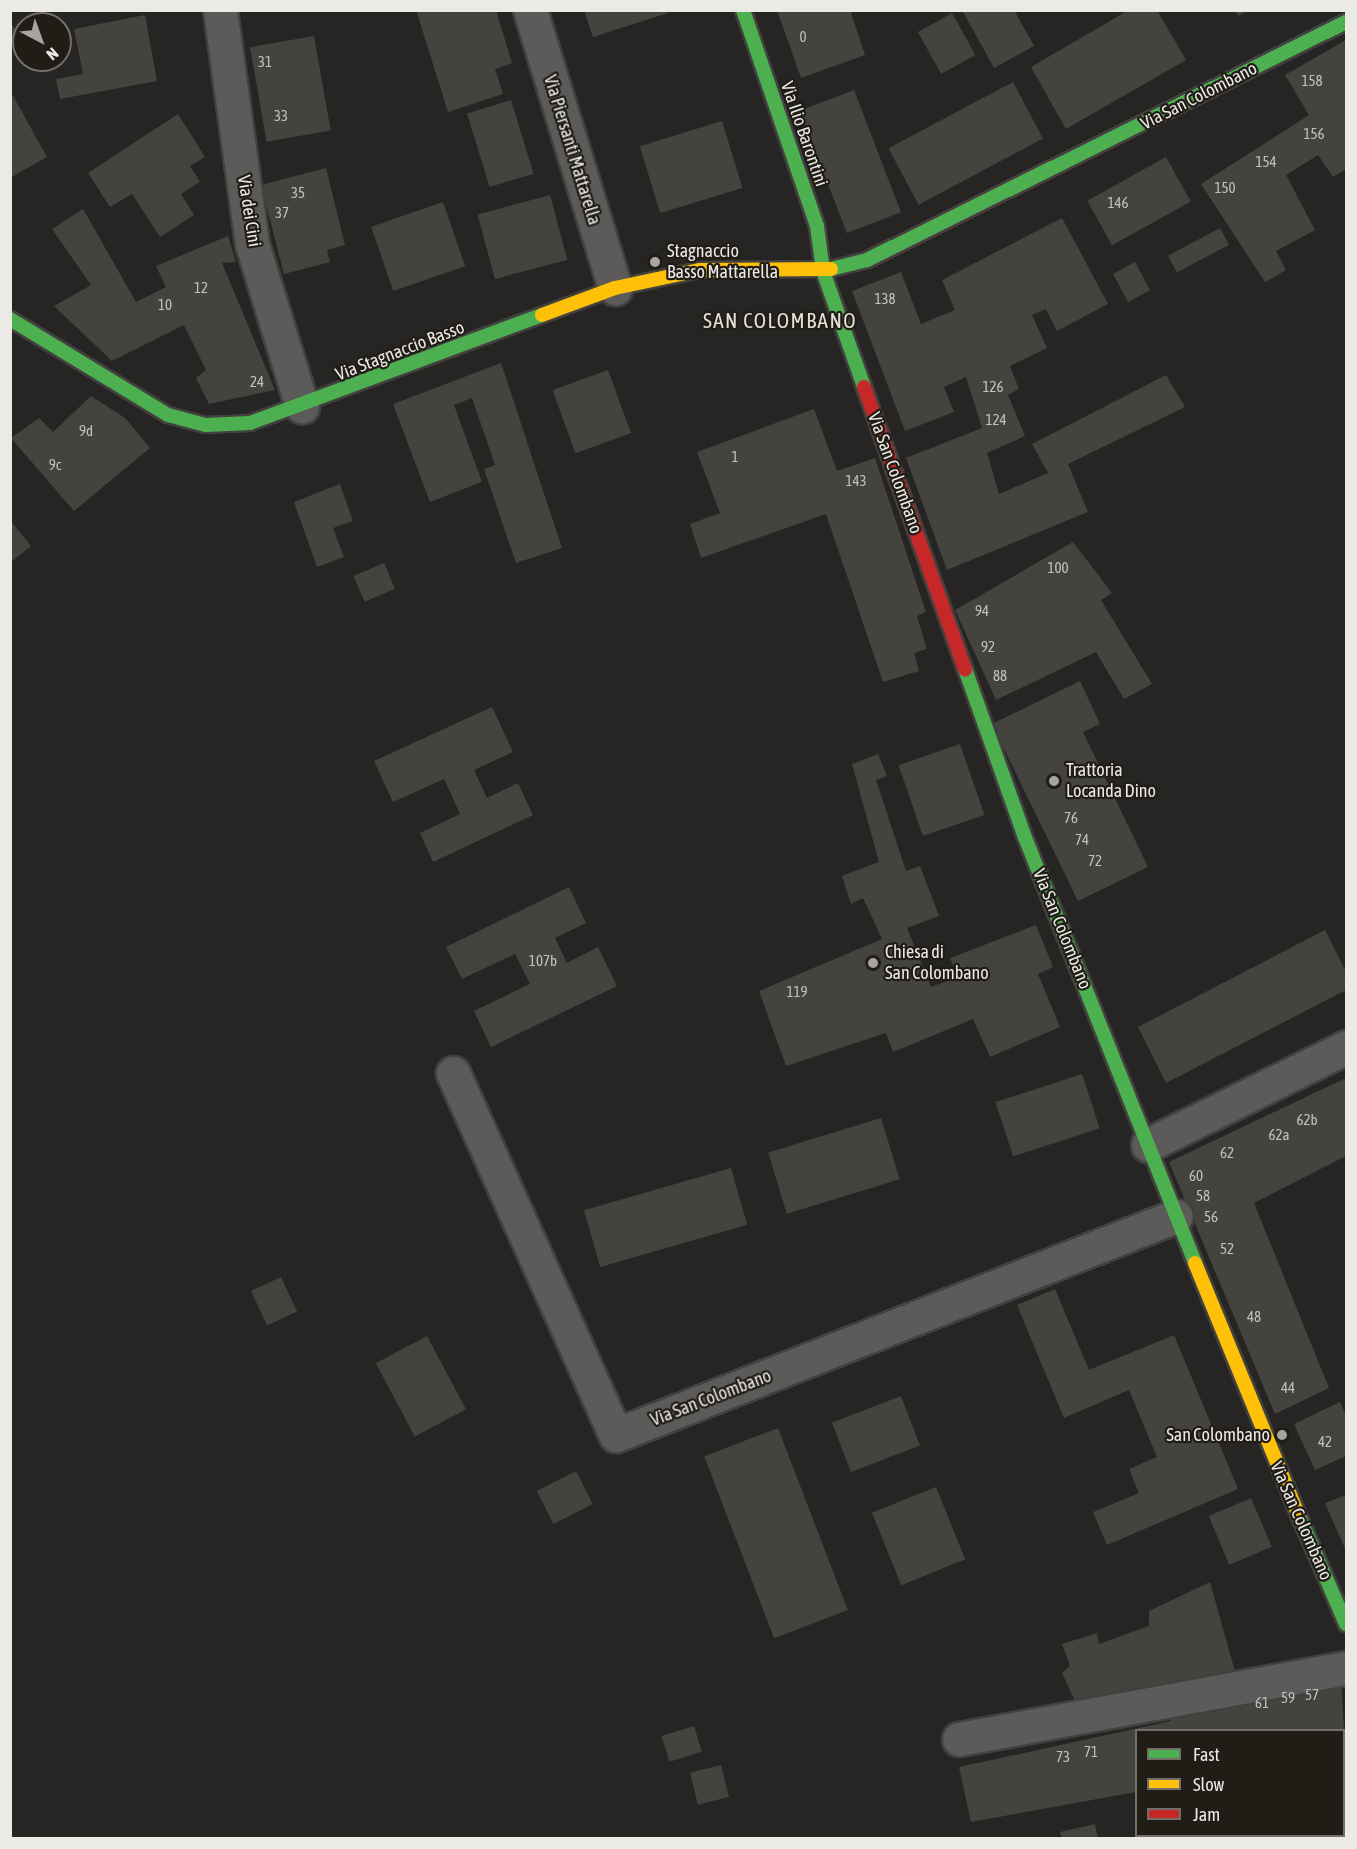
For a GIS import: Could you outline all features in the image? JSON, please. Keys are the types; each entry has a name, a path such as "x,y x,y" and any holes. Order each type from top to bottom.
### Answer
{"street":[{"name":"Via dei Cini","path":"220,10 252,244 302,407"},
{"name":"Via Piersanti Mattarella","path":"530,10 615,288"},
{"name":"Via Ilio Barontini","path":"743,10 817,226 823,271"},
{"name":"Via San Colombano","path":"1347,22 897,249 823,271 1024,835 1176,1216 1347,1624"},
{"name":"Via Stagnaccio Basso","path":"10,319 168,415 206,425 249,423 302,407 615,288 700,270 823,271"},
{"path":"1148,1144 1347,1047"},
{"name":"Via San Colombano","path":"453,1073 616,1436 1176,1216"},
{"path":"959,1739 1347,1668"}],"building":[{"path":"416,10 496,10 512,63 495,69 503,94 448,112"},
{"path":"584,10 667,10 668,13 593,37"},
{"path":"777,10 850,10 865,55 801,78"},
{"path":"962,10 1014,10 1034,46 994,68"},
{"path":"1129,10 1157,10 1186,60 1066,129 1031,67"},
{"path":"1235,10 1249,10 1238,16"},
{"path":"952,13 975,55 941,74 918,32"},
{"path":"145,15 157,81 60,99 56,79 83,74 74,29"},
{"path":"10,22 12,43 10,44"},
{"path":"314,36 331,131 267,142 250,47"},
{"path":"1346,40 1346,169 1333,177 1318,155 1286,175 1315,230 1276,251 1286,270 1265,282 1201,184 1309,115 1285,75"},
{"path":"1013,82 1043,139 919,205 889,148"},
{"path":"854,90 901,212 847,233 800,111"},
{"path":"12,94 47,157 10,178 10,95"},
{"path":"511,100 534,174 490,187 467,113"},
{"path":"178,114 205,157 190,166 200,182 181,194 194,215 160,237 132,194 110,207 88,173"},
{"path":"722,121 742,188 660,213 640,146"},
{"path":"1166,157 1191,202 1112,245 1087,201"},
{"path":"326,168 345,245 327,250 330,262 284,274 261,185"},
{"path":"550,195 567,260 495,279 478,214"},
{"path":"443,202 465,266 393,291 371,227"},
{"path":"83,209 136,302 166,287 156,266 228,236 236,262 222,263 275,390 209,404 196,378 206,370 184,325 112,361 54,306 91,285 52,229"},
{"path":"1062,218 1108,304 1057,331 1046,309 1032,315 1047,348 1010,366 1019,389 1008,395 1025,436 987,453 999,494 1048,473 1032,444 1166,375 1185,407 1068,464 1088,512 947,570 906,458 982,428 966,377 944,387 954,412 905,431 852,291 901,272 921,324 955,310 942,280"},
{"path":"1220,228 1229,245 1177,272 1168,256"},
{"path":"1135,262 1150,290 1128,302 1113,274"},
{"path":"501,363 562,548 516,563 484,469 495,465 472,398 454,405 482,482 430,502 393,404"},
{"path":"608,370 631,433 575,453 553,390"},
{"path":"91,396 125,418 150,448 74,511 11,438 39,418 53,432"},
{"path":"814,409 837,471 875,458 926,612 917,616 927,649 914,653 919,671 883,682 826,514 701,558 690,524 720,513 697,452"},
{"path":"340,484 353,521 333,528 344,557 317,567 294,502"},
{"path":"10,520 31,546 10,563"},
{"path":"1073,542 1112,593 1101,600 1152,684 1124,699 1096,652 996,700 955,610"},
{"path":"384,563 395,589 365,602 354,576"},
{"path":"1080,681 1100,724 1083,732 1148,867 1078,901 992,724"},
{"path":"492,707 513,752 474,770 487,798 518,783 533,815 433,862 420,833 460,814 444,779 393,802 374,761"},
{"path":"960,744 984,815 923,836 899,765"},
{"path":"878,754 887,776 876,780 906,871 920,866 939,916 907,928 931,987 958,977 950,958 1036,925 1053,967 1038,974 1060,1027 990,1057 973,1019 893,1052 886,1033 786,1066 759,991 882,939 863,898 851,904 842,876 879,862 852,764"},
{"path":"569,887 586,923 555,938 567,963 598,947 617,986 491,1047 474,1011 530,984 515,954 462,979 446,947"},
{"path":"1325,930 1346,972 1346,990 1166,1083 1138,1027"},
{"path":"1082,1074 1100,1128 1013,1156 995,1102"},
{"path":"1346,1078 1346,1156 1254,1203 1329,1388 1275,1414 1169,1162"},
{"path":"881,1118 900,1179 787,1214 768,1152"},
{"path":"731,1168 747,1225 600,1267 584,1210"},
{"path":"281,1277 297,1311 267,1325 251,1291"},
{"path":"1055,1289 1089,1370 1174,1335 1238,1489 1107,1545 1093,1512 1139,1493 1129,1469 1157,1457 1129,1390 1064,1418 1017,1305"},
{"path":"427,1336 466,1409 415,1437 376,1363"},
{"path":"901,1396 920,1445 851,1472 832,1423"},
{"path":"1340,1402 1346,1416 1346,1456 1315,1470 1294,1424"},
{"path":"778,1428 848,1610 774,1638 704,1456"},
{"path":"576,1471 593,1504 554,1524 537,1491"},
{"path":"936,1487 965,1559 901,1585 872,1513"},
{"path":"1346,1495 1346,1551 1325,1503"},
{"path":"1251,1498 1272,1547 1229,1565 1209,1516"},
{"path":"1210,1582 1236,1675 1080,1712 1062,1673 1070,1666 1062,1644 1097,1633 1099,1644 1149,1626 1149,1611"},
{"path":"1341,1678 1344,1729 1135,1729 1135,1792 971,1822 959,1767 1171,1721 1169,1705"},
{"path":"694,1726 702,1752 669,1762 661,1736"},
{"path":"721,1765 729,1797 698,1805 690,1773"},
{"path":"1095,1824 1098,1838 1062,1838 1060,1832"},
{"path":"1254,1837 1339,1837 1339,1838"}],"traffic: fast":[{"path":"743,10 817,226 823,271 864,387"},
{"path":"831,269 867,260 1346,22"},
{"path":"10,319 168,415 206,425 250,423 542,315"},
{"path":"965,669 1024,835 1195,1263"},
{"path":"1299,1516 1346,1624"}],"traffic: slow":[{"path":"542,315 615,288 700,270 831,269"},
{"path":"1195,1263 1299,1516"}],"traffic: jam":[{"path":"864,387 965,669"}],"place":[{"name":"Stagnaccio Basso Mattarella","path":"655,262"},
{"name":"Trattoria Locanda Dino","path":"1054,781"},
{"name":"Chiesa di San Colombano","path":"873,963"},
{"name":"San Colombano","path":"1282,1435"}],"district":[{"name":"SAN COLOMBANO","path":"780,320"}]}
